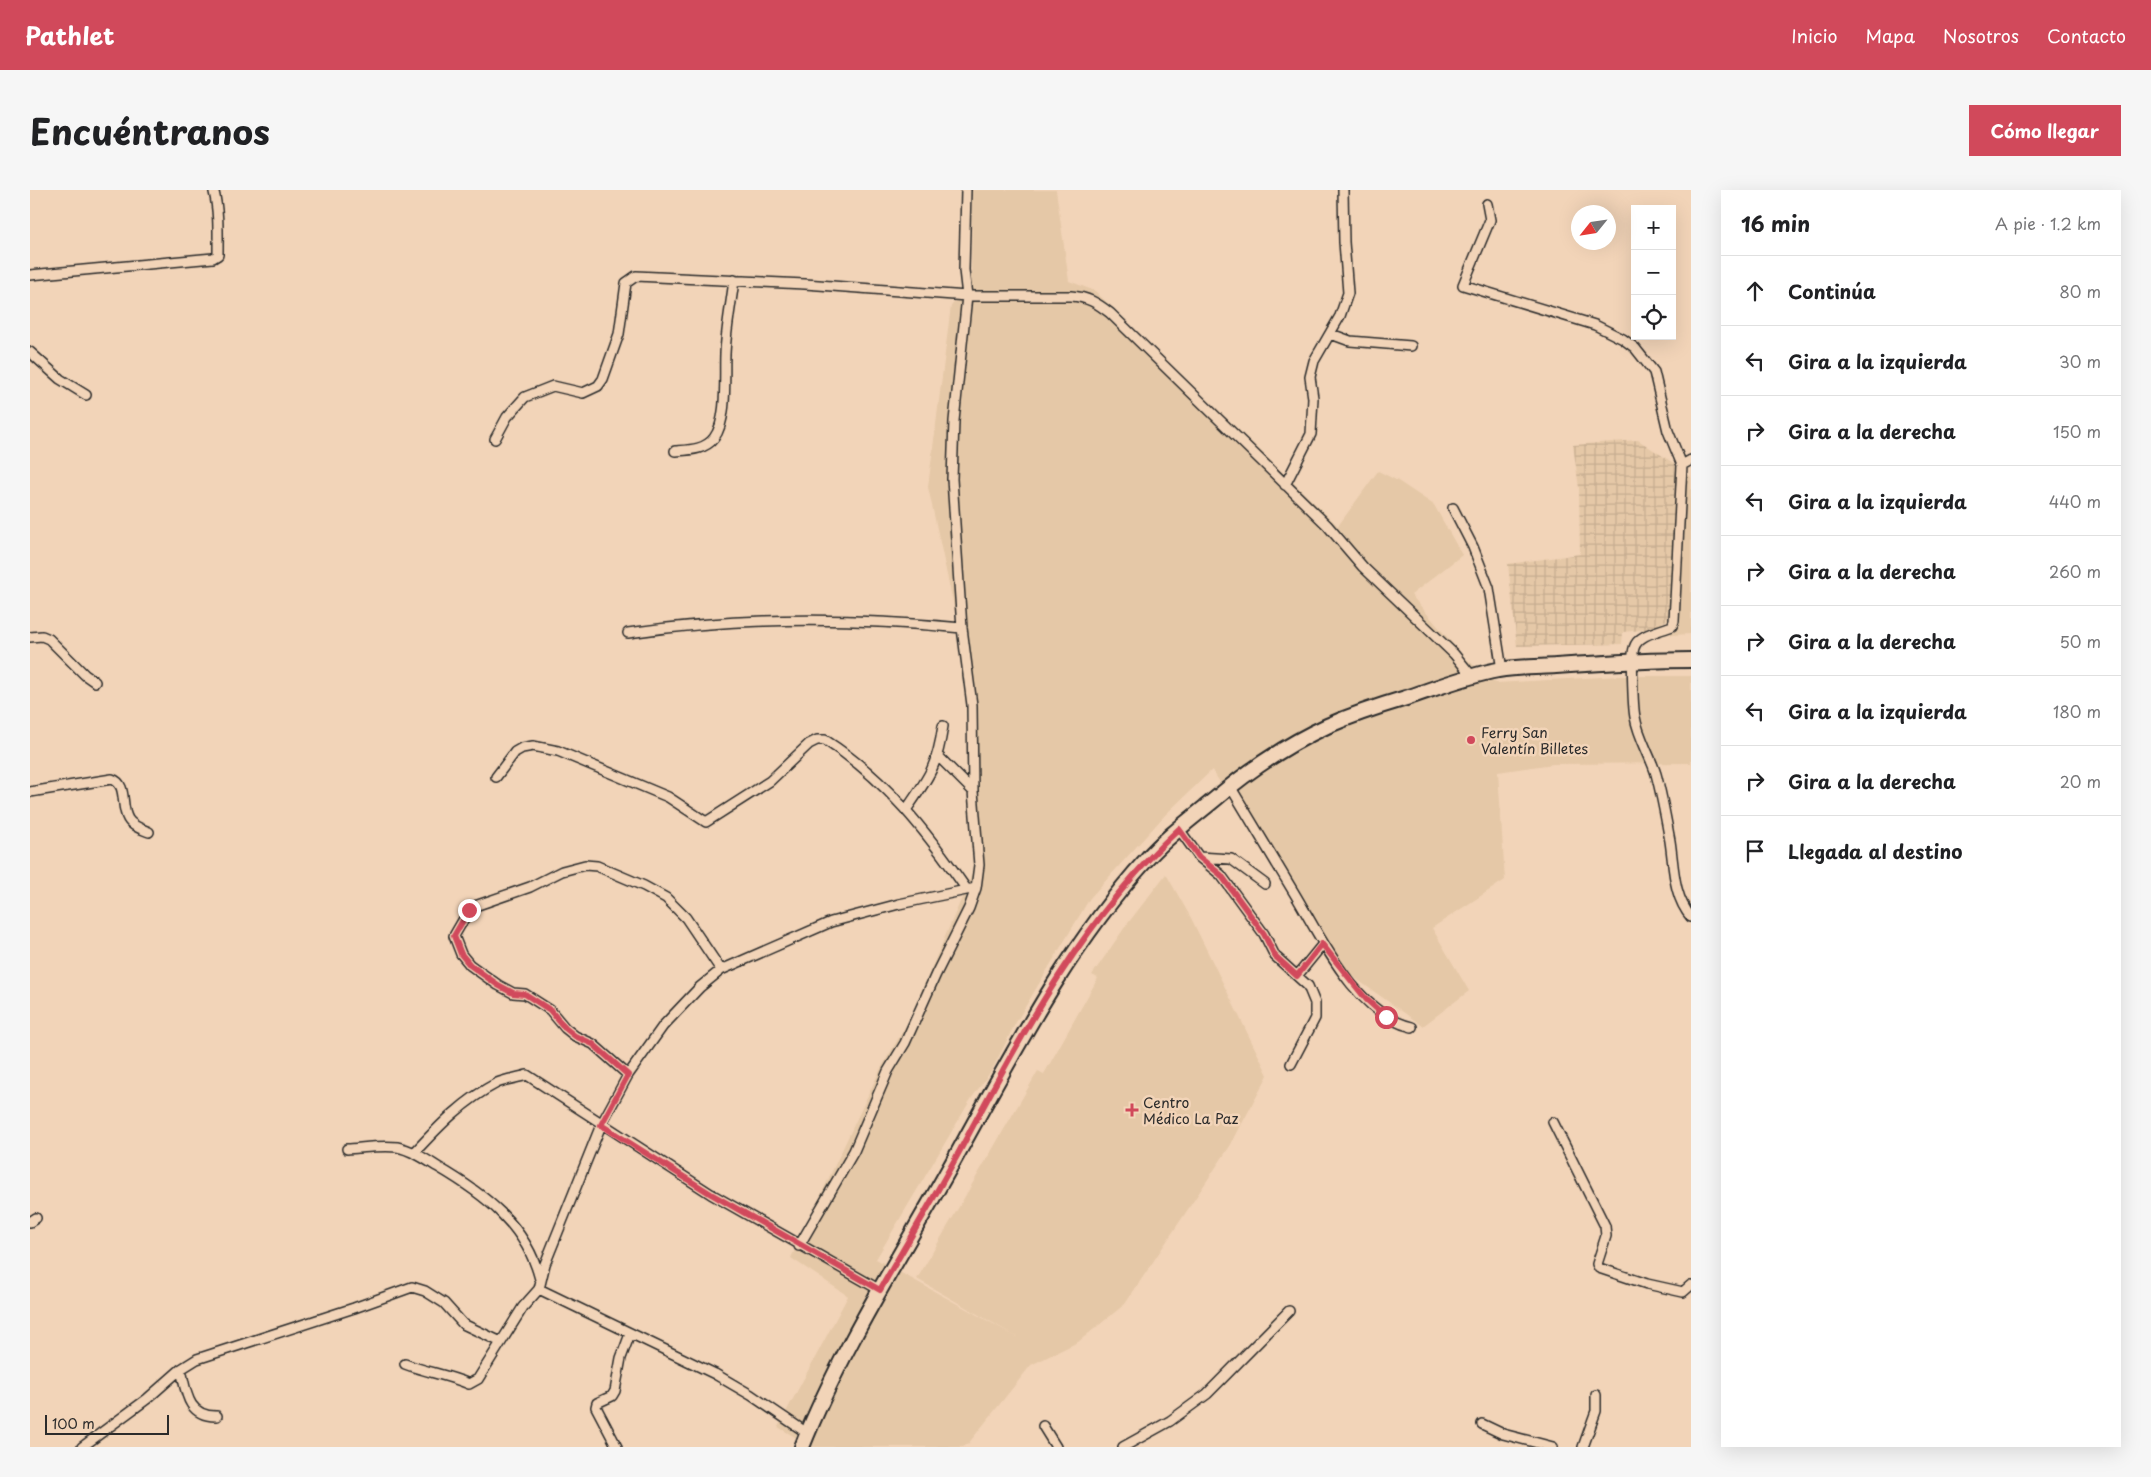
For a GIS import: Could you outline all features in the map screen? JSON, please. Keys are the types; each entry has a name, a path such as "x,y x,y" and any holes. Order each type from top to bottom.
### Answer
{"main road":[{"path":"802,1447 838,1365 965,1140 1002,1069 1075,950 1102,913 1148,858 1179,829 1230,786 1269,759 1326,726 1377,707 1472,676 1502,670 1633,660 1691,660"}],"street":[{"path":"800,1246 854,1151 888,1071 905,1043 936,974 970,908 972,889 979,865 974,791 972,705 962,628 952,463 967,296 964,270 966,190"},
{"path":"1286,485 1311,434 1313,398 1310,377 1322,346 1331,334 1340,316 1348,292 1344,242 1343,190"},
{"path":"30,275 213,258 218,255 218,206 214,192"},
{"path":"1487,204 1490,220 1463,285 1595,326 1623,339 1635,348 1654,372 1668,431 1687,462 1674,621 1672,626 1645,636 1638,641 1634,647 1633,660 1636,724 1657,778 1680,902 1691,917"},
{"path":"495,439 518,403 540,389 560,386 583,393 598,386 603,379 620,334 624,289 630,279 646,276 734,280 967,296 1086,297 1098,303 1327,525 1363,566 1454,654 1472,676"},
{"path":"675,451 697,449 708,444 716,436 724,408 725,354 734,280"},
{"path":"1331,334 1350,341 1411,346"},
{"path":"30,352 60,379 86,395"},
{"path":"1453,508 1473,547 1489,588 1502,670"},
{"path":"628,633 679,626 773,622 916,624 962,628"},
{"path":"30,637 42,636 49,639 85,675 95,682"},
{"path":"906,810 928,778 938,756 943,726"},
{"path":"496,777 515,752 522,748 533,746 558,751 668,797 706,822 770,781 810,744 818,740 825,740 871,773 906,810 972,889"},
{"path":"938,756 974,791"},
{"path":"30,792 112,779 118,781 121,786 128,818 134,825 149,832"},
{"path":"1230,786 1322,944 1354,985 1376,1009 1396,1023 1412,1027"},
{"path":"1179,829 1199,857 1221,875 1264,934 1275,956 1308,986 1315,1003 1315,1018 1291,1064"},
{"path":"1199,857 1231,859 1265,884"},
{"path":"628,1075 593,1044 575,1036 565,1028 550,1010 525,994 513,993 498,985 470,965 461,954 454,936 469,910 472,907 530,887 562,871 585,864 597,866 644,886 666,898 686,918 721,970"},
{"path":"405,1364 425,1372 453,1377 473,1384 478,1379 523,1307 540,1285 550,1249 601,1125 628,1075 663,1026 700,988 721,970 831,922 899,904 972,889"},
{"path":"1297,976 1322,944"},
{"path":"414,1153 448,1117 478,1095 499,1082 527,1076 601,1125 800,1246 880,1290"},
{"path":"1553,1122 1605,1226 1606,1236 1597,1264 1599,1268 1683,1292 1691,1285"},
{"path":"347,1148 396,1147 414,1153 465,1183 504,1214 530,1250 540,1285 630,1334 715,1374 752,1395 807,1433"},
{"path":"82,1447 146,1399 181,1369 197,1359 412,1287 426,1291 444,1303 463,1324 500,1342"},
{"path":"1123,1447 1170,1421 1207,1394 1224,1379 1232,1368 1289,1311"},
{"path":"617,1447 596,1407 597,1403 612,1396 615,1391 622,1358 630,1334"},
{"path":"181,1369 188,1398 193,1407 207,1416 217,1416"},
{"path":"1583,1447 1596,1411 1596,1395"},
{"path":"1482,1424 1503,1434 1553,1447"},
{"path":"1043,1426 1056,1447"}],"shaded area":[{"path":"972,190 1056,190 1069,281 1095,291 1338,526 1378,471 1398,481 1434,505 1462,555 1411,595 1465,658 1496,683 1620,676 1691,676 1691,763 1553,764 1498,772 1505,880 1432,928 1469,991 1423,1026 1342,969 1212,770 1165,815 1090,898 1015,1024 992,1070 971,1099 876,1259 1017,1337 917,1279 1038,1071 1044,1074 1098,978 1092,975 1125,927 1166,874 1191,918 1268,1075 1230,1146 1125,1304 1078,1342 1031,1365 968,1444 963,1447 812,1447 778,1427 848,1296 791,1258 880,1070 908,1022 971,877 976,859 962,644 928,487 951,306 971,284"},
{"path":"1638,440 1675,464 1672,617 1651,629 1623,632 1622,644 1517,646 1508,564 1580,554 1579,488 1573,445"},
{"path":"1675,464 1691,477 1691,634 1671,635"}],"place":[{"name":"Ferry San Valentín Billetes","path":"1471,740"},
{"name":"Centro Médico La Paz","path":"1132,1110"}],"route":[{"path":"469,910 454,936 461,954 470,965 498,985 513,993 525,994 550,1010 562,1022 565,1028 575,1036 593,1044 628,1075 601,1125 711,1194 880,1290 965,1140 1002,1069 1075,950 1102,913 1148,858 1179,829 1199,857 1221,875 1264,934 1275,956 1280,961 1297,976 1322,944 1366,999 1386,1017"}]}
